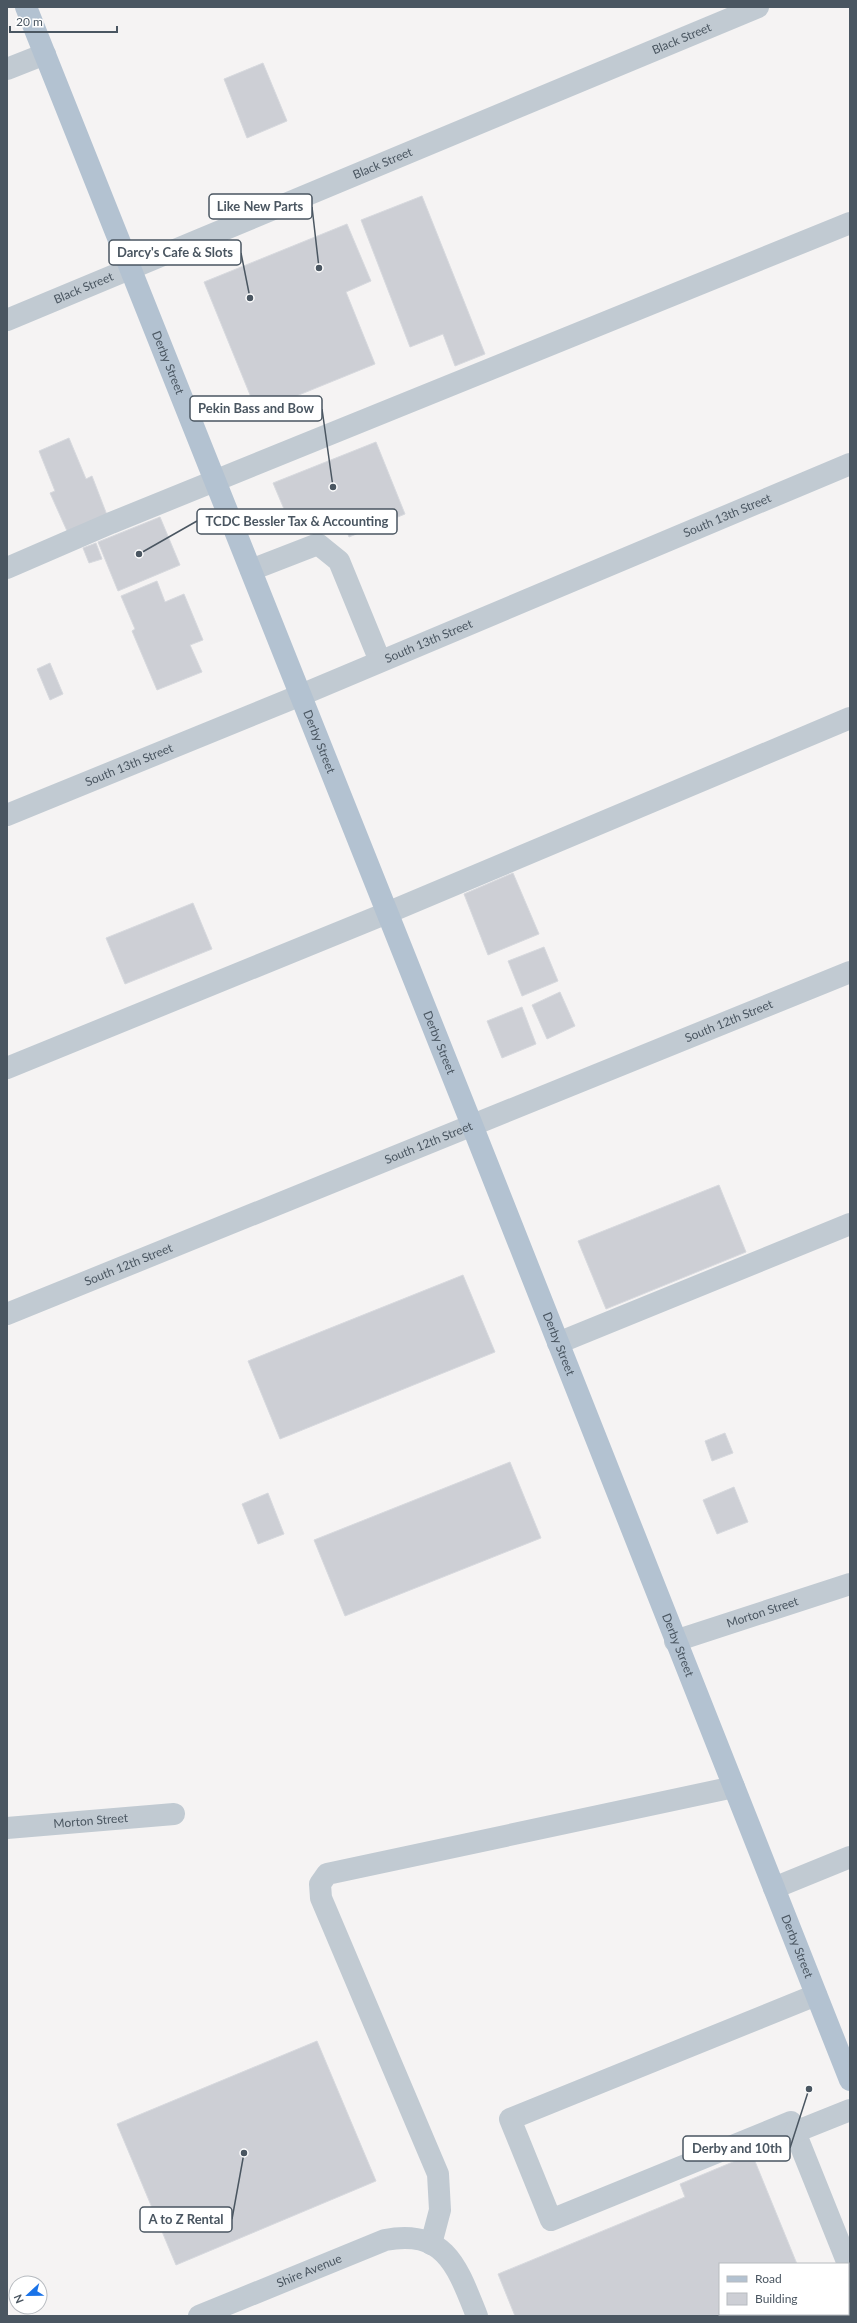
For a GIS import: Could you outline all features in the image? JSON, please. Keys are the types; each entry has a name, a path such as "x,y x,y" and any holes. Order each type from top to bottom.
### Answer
{"main road":[{"name":"Derby Street","path":"26,7 472,1125 850,2080"}],"street":[{"name":"Black Street","path":"7,320 758,7"},
{"path":"7,69 45,54"},
{"path":"7,568 850,223"},
{"name":"South 13th Street","path":"7,816 301,695 850,464"},
{"path":"251,570 318,544 339,561 380,661"},
{"path":"7,1068 387,913 850,718"},
{"name":"South 12th Street","path":"7,1314 850,972"},
{"path":"558,1343 850,1224"},
{"name":"Morton Street","path":"675,1641 850,1584"},
{"path":"477,2316 460,2273 451,2260 427,2241 440,2210 438,2174 321,1898 320,1884 327,1874 734,1788"},
{"name":"Morton Street","path":"7,1828 174,1814"},
{"path":"774,1888 850,1857"},
{"path":"816,1995 510,2119 551,2220 791,2122 848,2263"},
{"path":"795,2132 850,2110"},
{"name":"Shire Avenue","path":"199,2316 385,2240 401,2237 427,2241"}],"building":[{"path":"263,63 287,121 247,138 224,79"},
{"path":"422,196 485,354 455,366 443,334 410,347 361,220"},
{"path":"347,224 371,281 346,292 375,364 257,412 204,282"},
{"path":"69,438 86,479 92,476 107,515 67,531 50,493 55,491 39,451"},
{"path":"376,442 405,514 349,537 341,517 319,525 316,518 292,528 273,483"},
{"path":"160,517 180,565 118,591 98,542"},
{"path":"96,543 102,559 89,563 83,548"},
{"path":"157,581 165,602 184,594 203,640 190,645 202,672 157,690 132,631 135,629 121,596"},
{"path":"50,663 63,694 50,700 37,669"},
{"path":"513,873 539,934 488,955 464,894"},
{"path":"193,903 212,949 125,984 106,938"},
{"path":"544,947 558,981 522,996 508,961"},
{"path":"560,992 575,1026 547,1039 532,1005"},
{"path":"522,1007 536,1044 502,1058 487,1021"},
{"path":"719,1185 746,1252 606,1309 578,1241"},
{"path":"463,1275 495,1352 280,1439 248,1361"},
{"path":"725,1433 733,1453 712,1461 705,1441"},
{"path":"510,1462 541,1538 345,1616 314,1540"},
{"path":"734,1487 748,1522 717,1534 703,1500"},
{"path":"268,1493 284,1534 258,1544 242,1504"},
{"path":"317,2041 376,2181 176,2265 117,2124"},
{"path":"752,2154 797,2263 719,2263 719,2315 818,2316 515,2316 498,2274 685,2197 680,2184"}],"place":[{"name":"Like New Parts","path":"319,268"},
{"name":"Darcy's Cafe & Slots","path":"250,298"},
{"name":"Pekin Bass and Bow","path":"333,487"},
{"name":"TCDC Bessler Tax & Accounting","path":"139,554"},
{"name":"Derby and 10th","path":"809,2089"},
{"name":"A to Z Rental","path":"244,2153"}]}
